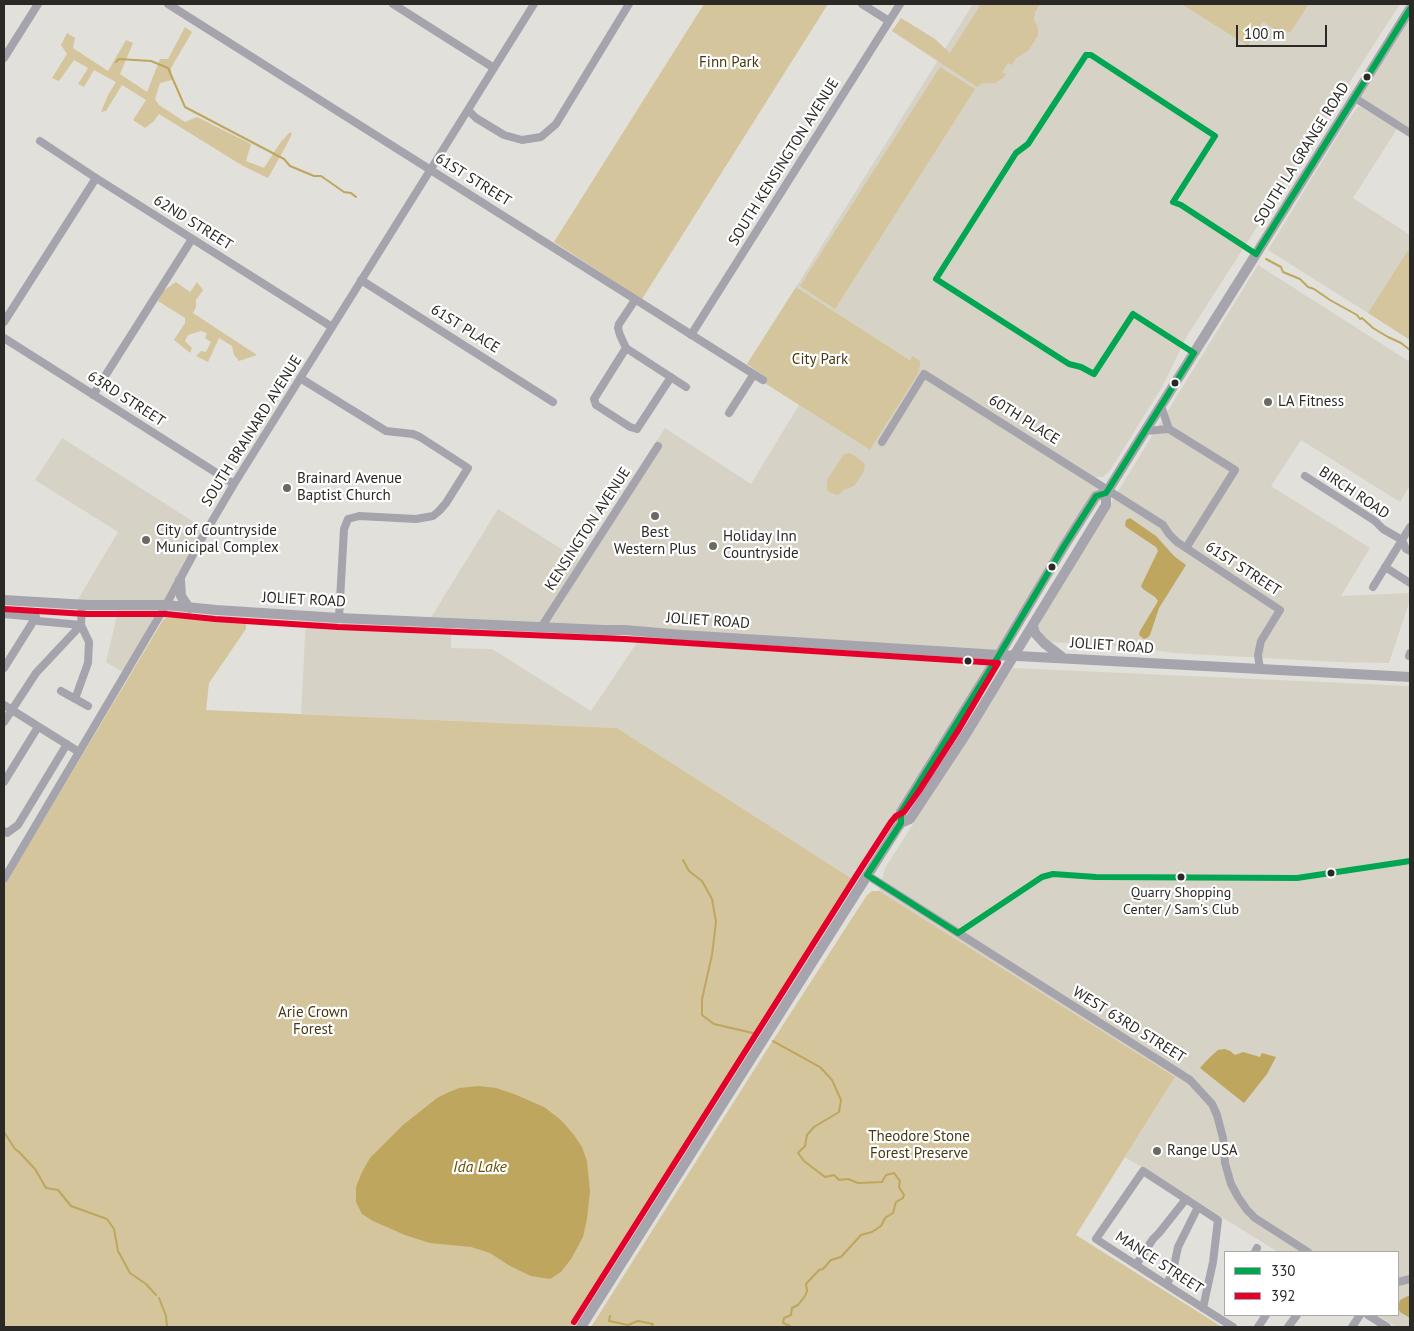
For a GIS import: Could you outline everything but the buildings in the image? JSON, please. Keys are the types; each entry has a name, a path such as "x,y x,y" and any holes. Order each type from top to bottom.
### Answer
{"main road":[{"name":"SOUTH LA GRANGE ROAD","path":"901,823 910,819 966,734 1106,505 1107,492 1410,9"},
{"name":"SOUTH LA GRANGE ROAD","path":"581,1327 901,823 902,812 1064,546 1096,496 1107,492"},
{"path":"180,580 182,596 189,608"},
{"name":"JOLIET ROAD","path":"4,600 82,604 166,605 339,618 625,630 1013,656 1410,677"},
{"path":"1032,626 1044,643 1062,658"}],"street":[{"path":"4,58 38,4"},
{"path":"393,4 494,68"},
{"name":"SOUTH BRAINARD AVENUE","path":"4,879 166,605 234,484 534,4"},
{"path":"468,110 476,118 504,135 522,140 541,137 556,124 629,4"},
{"path":"862,4 889,21"},
{"name":"SOUTH KENSINGTON AVENUE","path":"692,335 900,4"},
{"name":"61ST STREET","path":"173,5 763,380"},
{"path":"1355,98 1410,133"},
{"name":"62ND STREET","path":"40,141 332,328"},
{"path":"4,322 96,178"},
{"path":"93,394 192,239"},
{"name":"61ST PLACE","path":"361,280 554,402"},
{"path":"635,300 618,328 626,348 686,387"},
{"name":"63RD STREET","path":"4,338 234,484"},
{"path":"626,348 594,399 596,405 630,427 637,429 671,377"},
{"path":"729,413 754,374"},
{"name":"60TH PLACE","path":"882,442 924,374 1107,492"},
{"path":"300,378 386,431 413,434 420,437 468,468 446,504 433,516 416,520 359,516 348,519 344,529 339,618"},
{"path":"1145,431 1169,429 1161,406"},
{"name":"61ST STREET","path":"1169,429 1235,470 1186,548"},
{"name":"KENSINGTON AVENUE","path":"542,626 658,446"},
{"name":"BIRCH ROAD","path":"1305,476 1402,540 1410,551"},
{"name":"61ST STREET","path":"1107,492 1163,525 1169,534 1186,548 1280,610 1261,641 1258,655 1260,669"},
{"path":"1373,586 1410,527"},
{"path":"1385,567 1410,583"},
{"path":"75,699 88,663 89,642 80,625 82,604"},
{"path":"4,614 36,616"},
{"path":"36,616 38,621 80,625"},
{"path":"4,668 36,616"},
{"path":"4,722 36,673 80,625"},
{"path":"62,691 88,706"},
{"path":"4,705 80,752"},
{"path":"4,782 38,727"},
{"path":"5,832 18,825 67,744"},
{"name":"WEST 63RD STREET","path":"867,875 1188,1078 1212,1104 1217,1115 1223,1138 1225,1163 1231,1184 1238,1197 1255,1218 1306,1251"},
{"name":"MANCE STREET","path":"1186,1199 1143,1171 1096,1239 1203,1308 1223,1316 1233,1327"},
{"path":"1136,1265 1153,1239 1186,1199 1218,1220 1213,1262 1203,1308"},
{"path":"1167,1285 1178,1247 1198,1207"},
{"path":"1258,1327 1265,1316"},
{"path":"1288,1327 1295,1316"},
{"path":"1352,1327 1359,1316"},
{"path":"1370,1316 1386,1327"}],"shaded area":[{"path":"973,4 1181,4 1248,46 1263,22 1283,34 1286,31 1290,33 1309,4 1400,4 1187,336 1162,387 1109,472 1103,477 1096,477 1106,490 1003,653 430,619 498,509 579,560 665,428 751,484 799,405 870,450 918,374 920,366 796,287"},
{"path":"1410,16 1410,131 1359,98"},
{"path":"1358,107 1397,129 1353,198 1410,235 1410,252 1408,250 1368,313 1268,250 1343,127"},
{"path":"1258,265 1410,362 1410,485 1400,502 1301,440 1271,486 1370,548 1341,596 1410,593 1410,600 1389,663 1174,653 1122,646 1050,642 1038,629 1041,619"},
{"path":"62,438 205,529 166,604 77,601 118,532 35,480"},
{"path":"119,607 164,607 124,673 106,662"},
{"path":"306,618 451,625 451,648 492,649 591,711 640,638 992,659 854,880 617,728 301,714"},
{"path":"1013,668 1410,686 1410,1327 1397,1327 1379,1316 1399,1316 1399,1251 1276,1251 1125,1157 1175,1077 879,891 885,868"}],"green space":[{"name":"Finn Park","path":"704,4 828,4 642,299 554,242"},
{"path":"981,4 1040,4 1035,12 1034,20 1038,29 1038,35 1029,50 1016,58 1012,65 1008,63 1002,72 1006,74 995,83 982,83 977,87 892,31 901,18 935,39 950,53"},
{"path":"1181,4 1309,4 1290,33 1286,31 1283,35 1263,22 1248,46"},
{"path":"185,27 192,32 171,68 172,80 160,83 155,99 159,105 185,122 197,117 251,144 246,161 264,168 280,143 290,132 292,134 268,178 243,166 159,114 145,128 133,120 146,100 122,85 106,111 101,112 116,82 94,70 84,87 78,84 88,68 74,60 59,81 52,78 67,54 61,45 67,33 75,38 73,48 108,71 126,40 133,43 120,74 147,92 160,59 168,59"},
{"path":"940,67 975,89 835,309 800,286"},
{"path":"1408,250 1410,252 1410,340 1368,313"},
{"path":"176,282 190,292 197,282 203,290 196,300 196,307 193,313 257,355 239,361 234,355 232,346 219,338 208,362 196,356 201,351 206,352 211,342 205,338 207,333 201,331 188,335 185,341 192,348 190,353 174,340 185,323 185,318 158,301 163,291"},
{"name":"City Park","path":"796,287 910,360 913,356 920,361 918,374 870,450 763,382 766,377 747,364"},
{"path":"850,453 865,465 863,473 854,486 837,495 831,493 827,490 827,480 844,454"},
{"name":"Arie Crown Forest","path":"173,615 241,619 246,621 246,629 209,683 206,710 617,728 854,880 571,1327 4,1327 4,886 163,620"},
{"name":"Theodore Stone Forest Preserve","path":"872,891 879,891 884,894 1175,1077 1076,1235 1222,1327 591,1327 768,1048 867,895"}],"water":[{"path":"1130,518 1156,536 1174,556 1186,565 1159,608 1150,635 1144,639 1139,635 1140,631 1158,601 1141,586 1158,551 1156,547 1126,527 1126,520"},
{"path":"1225,1049 1235,1055 1243,1052 1260,1057 1262,1053 1276,1057 1267,1074 1244,1103 1200,1068 1218,1050"},
{"name":"Ida Lake","path":"479,1086 496,1088 544,1107 561,1120 582,1147 587,1161 590,1191 583,1237 571,1259 561,1272 550,1279 531,1276 510,1266 490,1253 471,1247 430,1243 405,1235 362,1214 356,1202 356,1187 370,1158 403,1125 437,1098 459,1088"},
{"path":"1410,1295 1410,1318 1400,1312 1400,1300"}],"waterway":[{"path":"116,62 119,59 151,61 168,68 185,107 284,159 290,166 314,176 321,176 344,192 351,193 356,197"},
{"path":"1266,259 1281,267 1283,272 1300,279 1308,287 1357,315 1360,319 1362,318 1373,328 1410,350"},
{"path":"683,860 689,871 702,881 712,899 716,922 712,955 702,999 702,1015 714,1024 757,1034"},
{"path":"773,1041 820,1067 832,1080 841,1100 839,1112 814,1127 807,1135 805,1146 798,1153 804,1161 825,1177 834,1175 839,1180 848,1179 858,1183 882,1182 886,1175 894,1173 900,1181 899,1187 904,1195 903,1198 896,1202 893,1213 885,1218 881,1226 872,1232 861,1235 841,1257 831,1260 806,1284 807,1291 805,1296 798,1305 792,1308 791,1315 784,1318 783,1323 789,1327"},
{"path":"4,1132 15,1149 35,1169 46,1188 58,1190 71,1206 107,1219 114,1229 118,1251 130,1273 146,1284 156,1295"},
{"path":"159,1298 166,1316 167,1327"},
{"path":"610,1316 609,1321 628,1325 638,1321 653,1324 651,1327"}],"transit line":[{"name":"330","path":"1256,254 1410,9"},
{"name":"330","path":"1086,55 1091,55 1215,136"},
{"name":"330","path":"936,279 1016,153 1028,144 1086,55"},
{"name":"330","path":"1173,202 1215,136"},
{"name":"330","path":"1173,202 1181,205 1256,254"},
{"name":"330","path":"936,279 1069,364 1081,367 1094,374"},
{"name":"330","path":"1133,314 1194,353"},
{"name":"330","path":"1094,374 1133,314"},
{"name":"330","path":"867,875 901,823 901,812 999,655 1064,546 1096,496 1106,493 1194,353"},
{"name":"392","path":"4,609 86,614 166,614 338,627 625,639 998,663 919,791 904,812 896,816 891,822 860,870 574,1322"},
{"name":"330","path":"958,933 1042,877 1053,874 1096,877 1297,878 1410,861"},
{"name":"330","path":"867,875 958,933"}],"place":[{"name":"LA Fitness","path":"1268,402"},
{"name":"Brainard Avenue Baptist Church","path":"287,488"},
{"name":"Best Western Plus","path":"655,516"},
{"name":"City of Countryside Municipal Complex","path":"146,540"},
{"name":"Holiday Inn Countryside","path":"713,546"},
{"name":"Quarry Shopping Center / Sam's Club","path":"1181,877"},
{"name":"Range USA","path":"1157,1151"}]}
